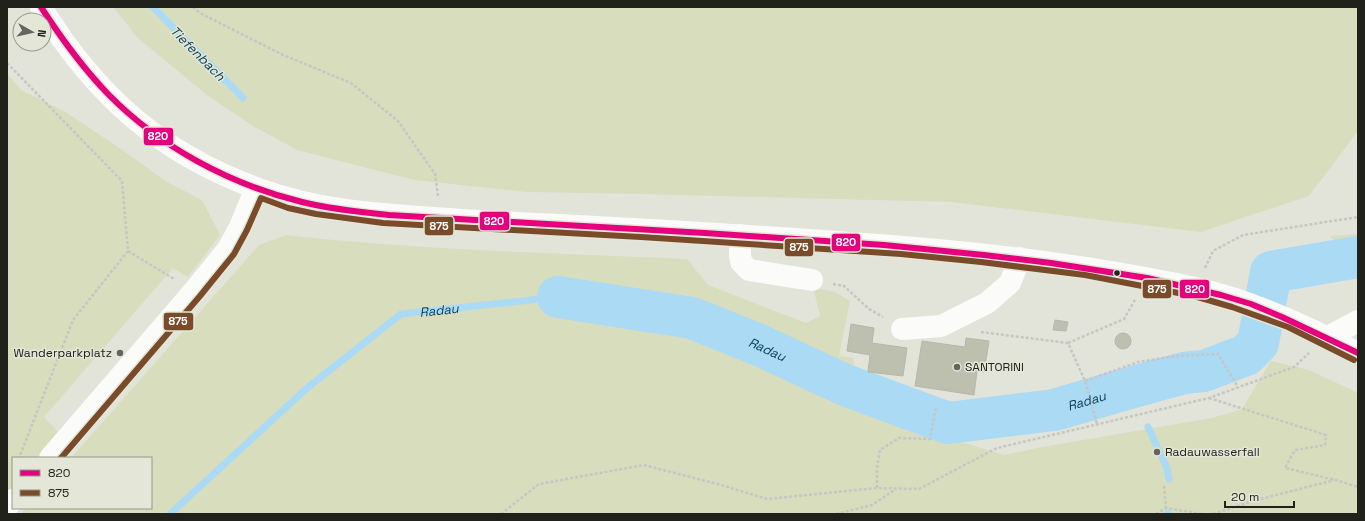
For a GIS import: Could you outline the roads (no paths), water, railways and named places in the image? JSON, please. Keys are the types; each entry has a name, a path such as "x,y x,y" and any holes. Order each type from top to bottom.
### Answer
{"main road":[{"path":"41,7 87,72 133,119 159,138 227,176 290,200 333,209 383,215 740,235 902,246 1020,258 1086,267 1196,288 1234,299 1291,320 1358,353"},
{"path":"51,457 194,291 228,249 240,228 256,188"},
{"path":"740,235 741,262 749,270 812,280"},
{"path":"902,328 941,326 987,303 1010,283 1020,258"},
{"path":"1328,337 1358,321"}],"waterway":[{"name":"Tiefenbach","path":"153,7 243,98"},
{"name":"Radau","path":"558,297 692,318 759,345 845,385 948,423 1054,410 1184,373 1204,371 1246,355 1258,343 1271,272 1358,257"},
{"name":"Radau","path":"170,514 307,388 401,314 558,297"},
{"path":"1148,427 1167,468 1169,479"}],"place":[{"name":"Wanderparkplatz","path":"120,353"},
{"name":"SANTORINI","path":"957,367"},
{"name":"Radauwasserfall","path":"1157,452"}]}
